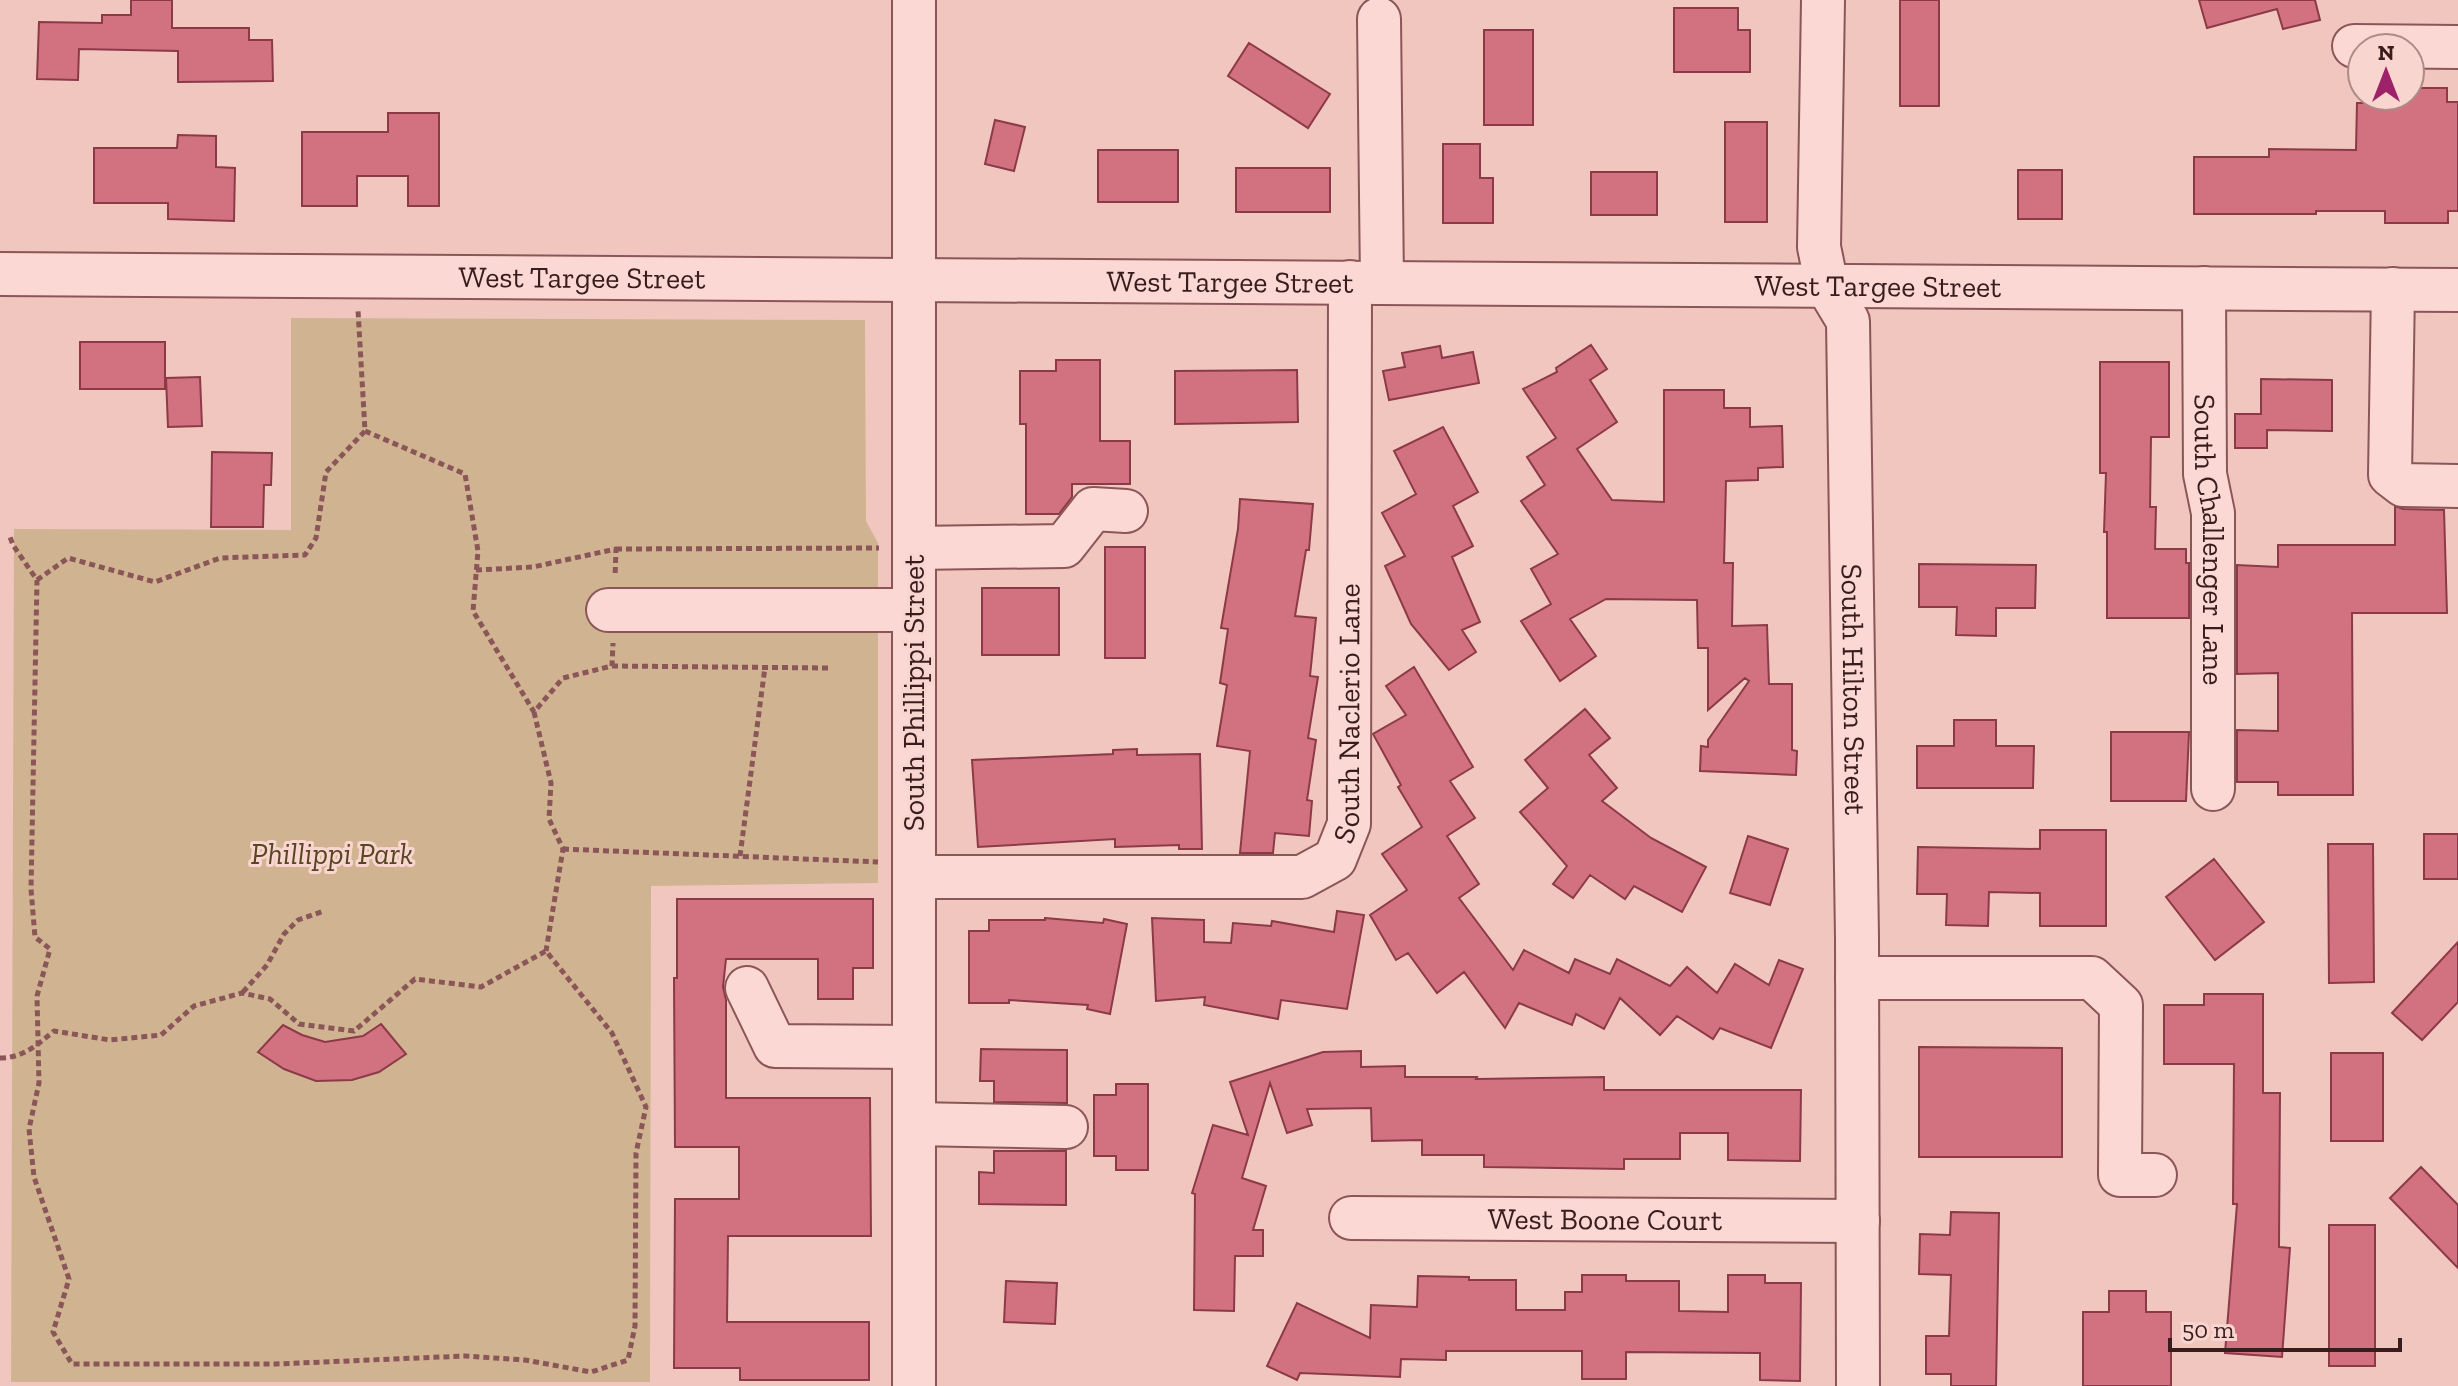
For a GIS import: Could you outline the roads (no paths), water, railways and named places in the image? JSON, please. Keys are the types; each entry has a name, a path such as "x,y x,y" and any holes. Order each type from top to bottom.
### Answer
{"street":[{"name":"South Phillippi Street","path":"914,0 914,1386"},
{"name":"South Hilton Street","path":"1823,0 1819,247 1827,286 1848,321 1857,978 1858,1386"},
{"name":"South Naclerio Lane","path":"914,871 1302,877 1335,859 1349,824 1366,282 1379,19"},
{"path":"2426,47 2458,47"},
{"name":"West Targee Street","path":"0,274 2458,290"},
{"name":"South Challenger Lane","path":"2204,288 2205,474 2213,513 2213,789"},
{"path":"2393,289 2390,475 2403,485 2458,486"},
{"path":"914,548 1064,546 1093,509 1126,511"},
{"path":"611,610 914,610"},
{"path":"1857,978 2092,978 2121,1005 2120,1175 2155,1175"},
{"path":"747,988 775,1046 914,1047"},
{"path":"914,1124 1066,1127"},
{"name":"West Boone Court","path":"1351,1218 1858,1221"}],"park label":[{"name":"Phillippi Park","path":"332,854"}]}
